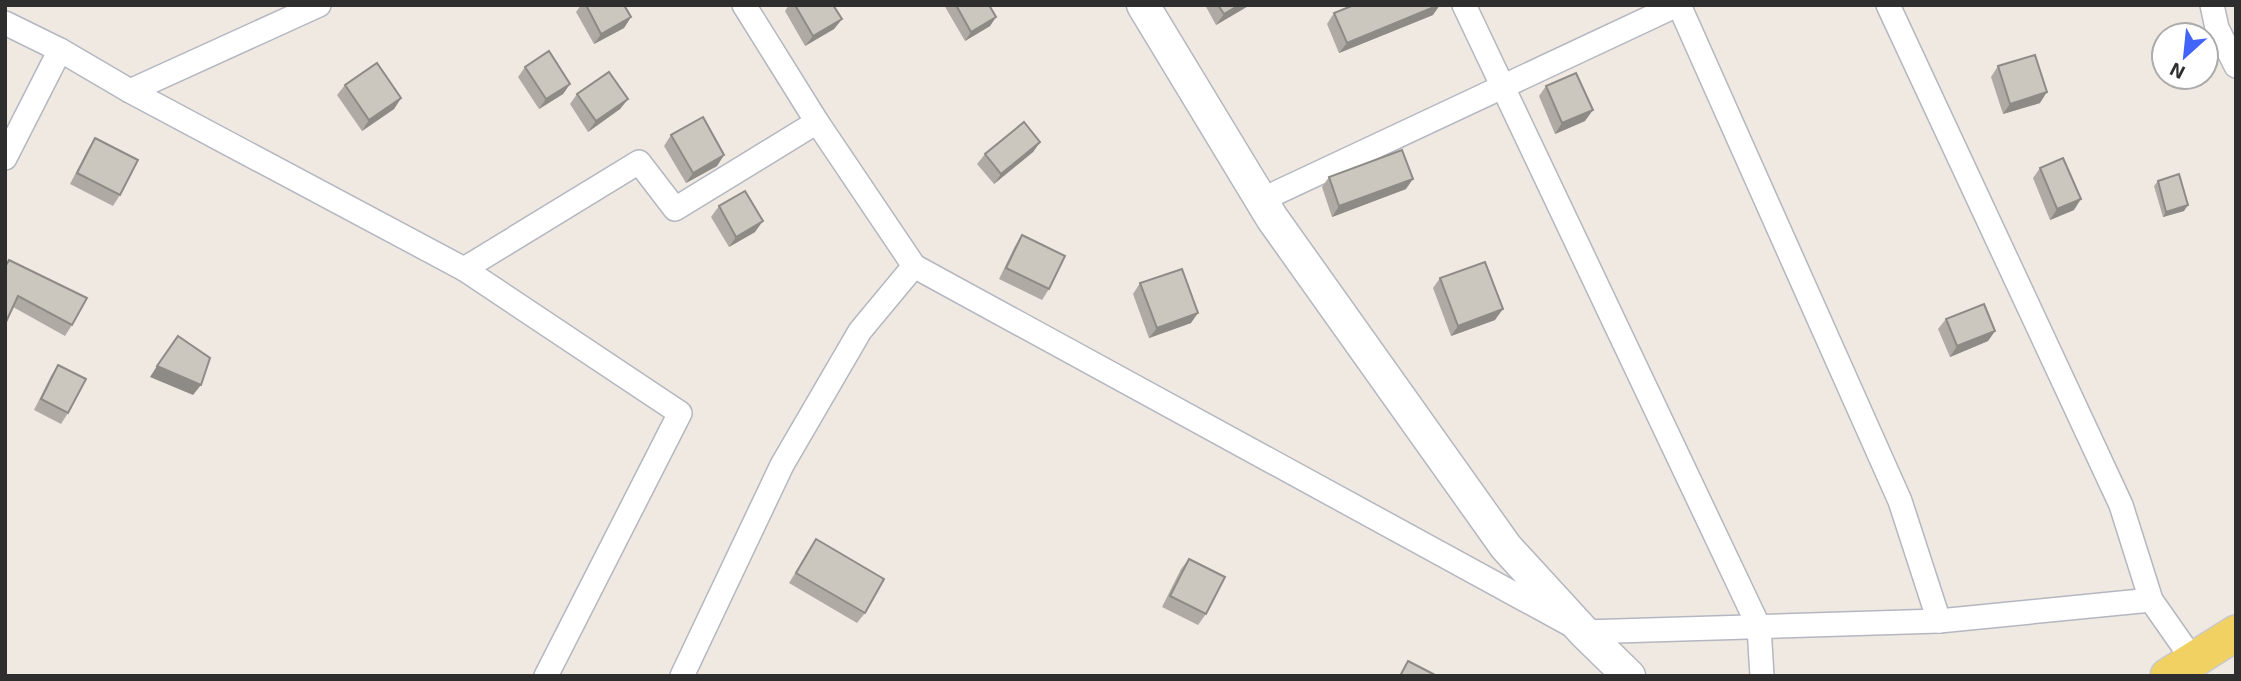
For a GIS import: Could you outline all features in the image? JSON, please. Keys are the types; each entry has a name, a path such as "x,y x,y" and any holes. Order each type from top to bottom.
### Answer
{"main road":[{"path":"2180,668 2236,633"}],"street":[{"path":"131,91 318,5"},
{"path":"744,5 817,122 914,266 1584,632 1939,621 2151,600"},
{"path":"1143,5 1261,200 1506,547 1584,632 1629,676"},
{"path":"1464,5 1759,626 1762,676"},
{"path":"1261,200 1678,5 1900,501 1939,621"},
{"path":"1888,5 2121,505 2151,600 2180,668"},
{"path":"5,23 60,50 131,91 464,269 680,414 546,676"},
{"path":"2222,23 2236,66"},
{"path":"5,158 60,50"},
{"path":"464,269 639,162 675,209 817,122"},
{"path":"682,676 782,465 860,331 914,266"}],"building":[{"path":"586,5 624,5 631,17 601,34"},
{"path":"795,5 833,5 842,19 813,36"},
{"path":"956,5 989,5 996,17 971,32"},
{"path":"1218,5 1239,5 1224,14"},
{"path":"1354,5 1439,5 1347,43 1334,13"},
{"path":"549,51 570,84 546,99 525,67"},
{"path":"2035,55 2047,92 2010,104 1998,66"},
{"path":"377,63 401,98 369,120 345,85"},
{"path":"609,72 628,99 596,121 577,94"},
{"path":"1576,73 1593,110 1562,123 1546,86"},
{"path":"703,117 724,155 693,173 671,135"},
{"path":"1024,122 1040,142 1001,174 985,154"},
{"path":"95,138 138,160 120,195 77,173"},
{"path":"1402,150 1413,179 1339,206 1329,177"},
{"path":"2063,158 2081,199 2057,209 2040,168"},
{"path":"2179,174 2188,205 2166,212 2158,181"},
{"path":"745,191 763,221 736,237 719,206"},
{"path":"1022,235 1065,256 1049,289 1006,268"},
{"path":"9,260 87,298 72,325 18,296 5,324 5,267"},
{"path":"1485,262 1503,309 1458,326 1440,278"},
{"path":"1182,269 1198,313 1157,328 1140,283"},
{"path":"1984,304 1995,331 1957,346 1946,319"},
{"path":"178,336 210,358 201,385 157,366"},
{"path":"58,365 86,379 68,413 41,399"},
{"path":"816,539 884,579 865,613 796,573"},
{"path":"1189,559 1225,577 1206,614 1170,596"},
{"path":"1408,661 1437,676 1400,676"}]}
